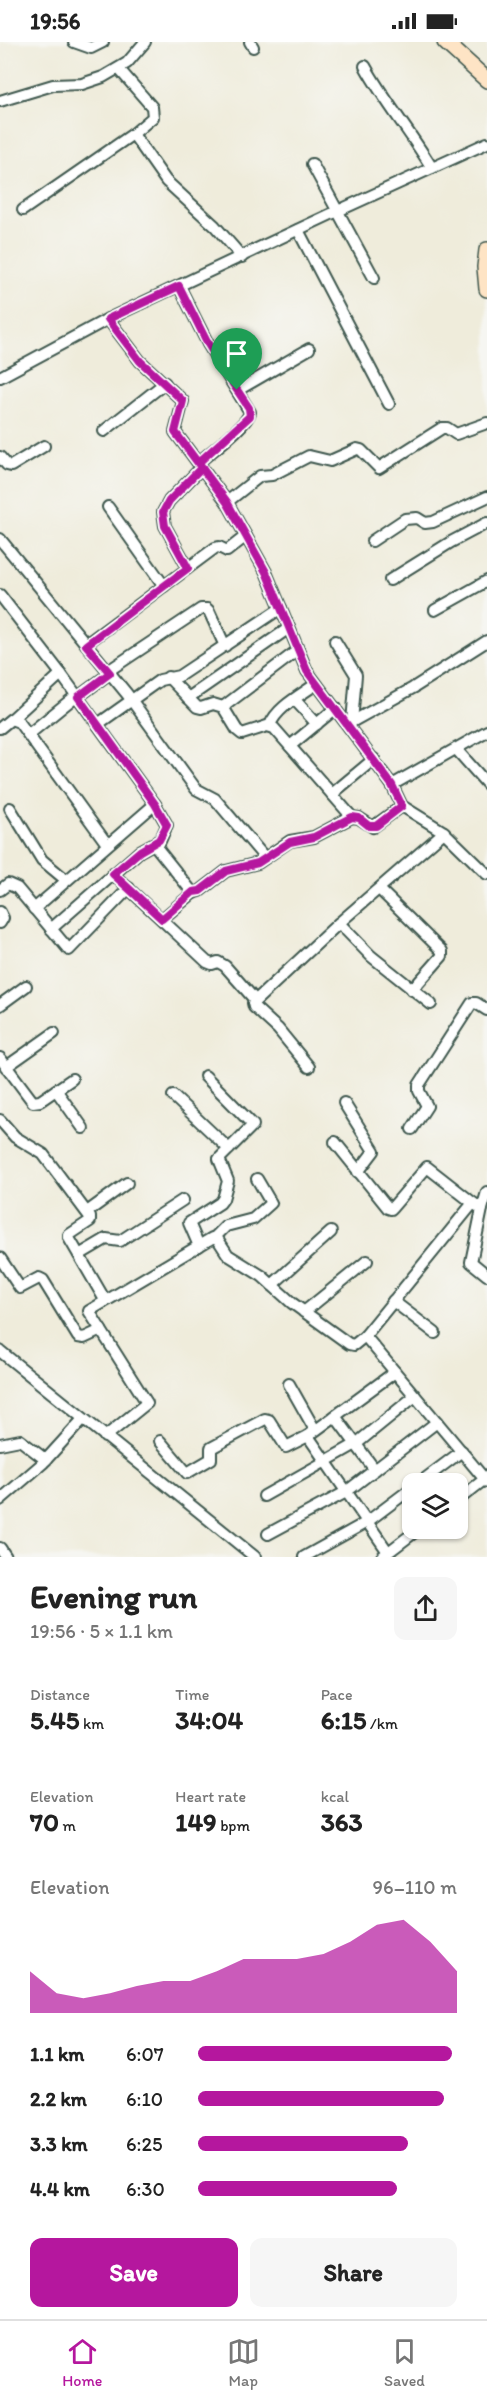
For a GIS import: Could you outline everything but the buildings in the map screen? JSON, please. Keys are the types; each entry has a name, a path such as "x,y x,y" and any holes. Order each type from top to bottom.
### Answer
{"street":[{"path":"74,42 91,48 103,42"},
{"path":"445,42 487,80"},
{"path":"0,101 53,85 82,84 119,69 139,45"},
{"path":"365,66 382,97 416,141 432,168"},
{"path":"23,210 149,121 154,112 119,69"},
{"path":"133,134 172,188 215,226 242,257"},
{"path":"0,377 108,319 487,143"},
{"path":"312,164 374,278"},
{"path":"298,230 388,404"},
{"path":"487,255 484,267 487,289"},
{"path":"179,286 208,344 249,408 250,416 200,465 169,501 163,512 165,526 188,568"},
{"path":"108,319 140,361 183,401 175,432 227,502 266,572 307,671 350,723 392,785 402,806 444,832 487,874"},
{"path":"237,390 309,349"},
{"path":"104,431 165,383"},
{"path":"227,502 260,476 272,475 309,456 330,461 357,449 361,450 379,468 384,467 442,428 447,428 456,434 487,423"},
{"path":"0,457 11,466 44,446"},
{"path":"372,541 405,519 417,518 425,523 433,522 487,497"},
{"path":"108,507 164,586"},
{"path":"390,580 451,542 487,524"},
{"path":"86,645 215,548 219,547 227,551 246,536"},
{"path":"0,539 131,700 196,789 215,799 265,858"},
{"path":"435,610 487,581"},
{"path":"0,595 61,674 155,804 167,825 159,840 157,848 159,853 193,892"},
{"path":"98,724 160,680 179,676 281,608"},
{"path":"28,734 109,672 201,609 209,611 225,646"},
{"path":"188,698 289,628"},
{"path":"335,640 356,675 350,723"},
{"path":"350,723 413,688 487,641"},
{"path":"223,707 298,650"},
{"path":"0,728 61,674"},
{"path":"168,677 201,708 213,704 223,707 242,734 270,726 278,713 316,684"},
{"path":"295,700 317,724"},
{"path":"290,746 336,708"},
{"path":"13,718 28,734 107,844"},
{"path":"270,726 352,817"},
{"path":"392,785 487,730"},
{"path":"456,748 487,784"},
{"path":"332,794 374,759"},
{"path":"34,909 155,804"},
{"path":"162,919 193,892 200,891 226,871 240,866 254,865 290,842 314,837 352,817 359,818 373,827 402,806"},
{"path":"10,808 42,860 66,880"},
{"path":"309,1067 278,1029 254,1007 253,1003 339,923 444,832"},
{"path":"51,929 140,851 159,840"},
{"path":"113,874 207,962 210,964 218,962 225,966 255,1000"},
{"path":"0,890 8,884 13,885 70,950 129,888"},
{"path":"379,889 442,951 442,956 412,990"},
{"path":"0,912 3,918 0,923"},
{"path":"339,923 371,956 431,1004"},
{"path":"2,998 26,986"},
{"path":"412,1128 428,1106 419,1091 419,1085 472,1003 487,1010"},
{"path":"54,1033 3,1065 33,1102 39,1101 72,1079"},
{"path":"199,1246 189,1223 222,1201 228,1181 219,1159 253,1125 205,1076"},
{"path":"56,1090 83,1128"},
{"path":"173,1096 229,1149"},
{"path":"344,1102 374,1151 358,1172"},
{"path":"0,1120 15,1137 43,1154 87,1212 91,1219 69,1236 105,1300"},
{"path":"335,1142 389,1209 427,1167 480,1212"},
{"path":"105,1437 147,1404 89,1311 215,1237 226,1226 253,1219 271,1203 257,1179"},
{"path":"87,1212 127,1183"},
{"path":"487,1192 480,1212 471,1262 487,1275"},
{"path":"79,1255 106,1239 120,1240 183,1200"},
{"path":"215,1237 228,1255 262,1276 304,1312 351,1345 365,1336 393,1301 480,1212"},
{"path":"272,1285 331,1232"},
{"path":"0,1258 20,1288 39,1278 43,1280 78,1337 84,1338 101,1330"},
{"path":"304,1312 367,1261"},
{"path":"393,1301 435,1333"},
{"path":"365,1336 486,1481 468,1493"},
{"path":"0,1351 255,1557"},
{"path":"160,1441 188,1473 211,1459 211,1448 265,1419 269,1420 286,1447 312,1433 395,1372"},
{"path":"289,1384 326,1461 367,1522 385,1555 406,1539"},
{"path":"264,1496 356,1444 415,1396"},
{"path":"335,1416 375,1470"},
{"path":"0,1500 46,1460 83,1419"},
{"path":"268,1534 346,1492 437,1422"},
{"path":"0,1444 20,1440 46,1460"},
{"path":"433,1473 462,1451"},
{"path":"304,1557 367,1522 402,1496"},
{"path":"0,1548 6,1557"}],"route":[{"path":"237,390 198,328 179,286 108,319 140,361 183,401 175,432 180,441 202,467 227,502 266,572 307,671 392,785 402,806 376,826 369,826 356,816 347,818 314,837 290,842 254,865 240,866 226,871 200,891 193,892 162,919 113,874 146,846 159,840 165,833 167,825 155,804 78,697 110,673 86,645 188,568 165,526 163,512 169,501 202,467 198,463 242,424 250,416 249,408 237,390"}]}
